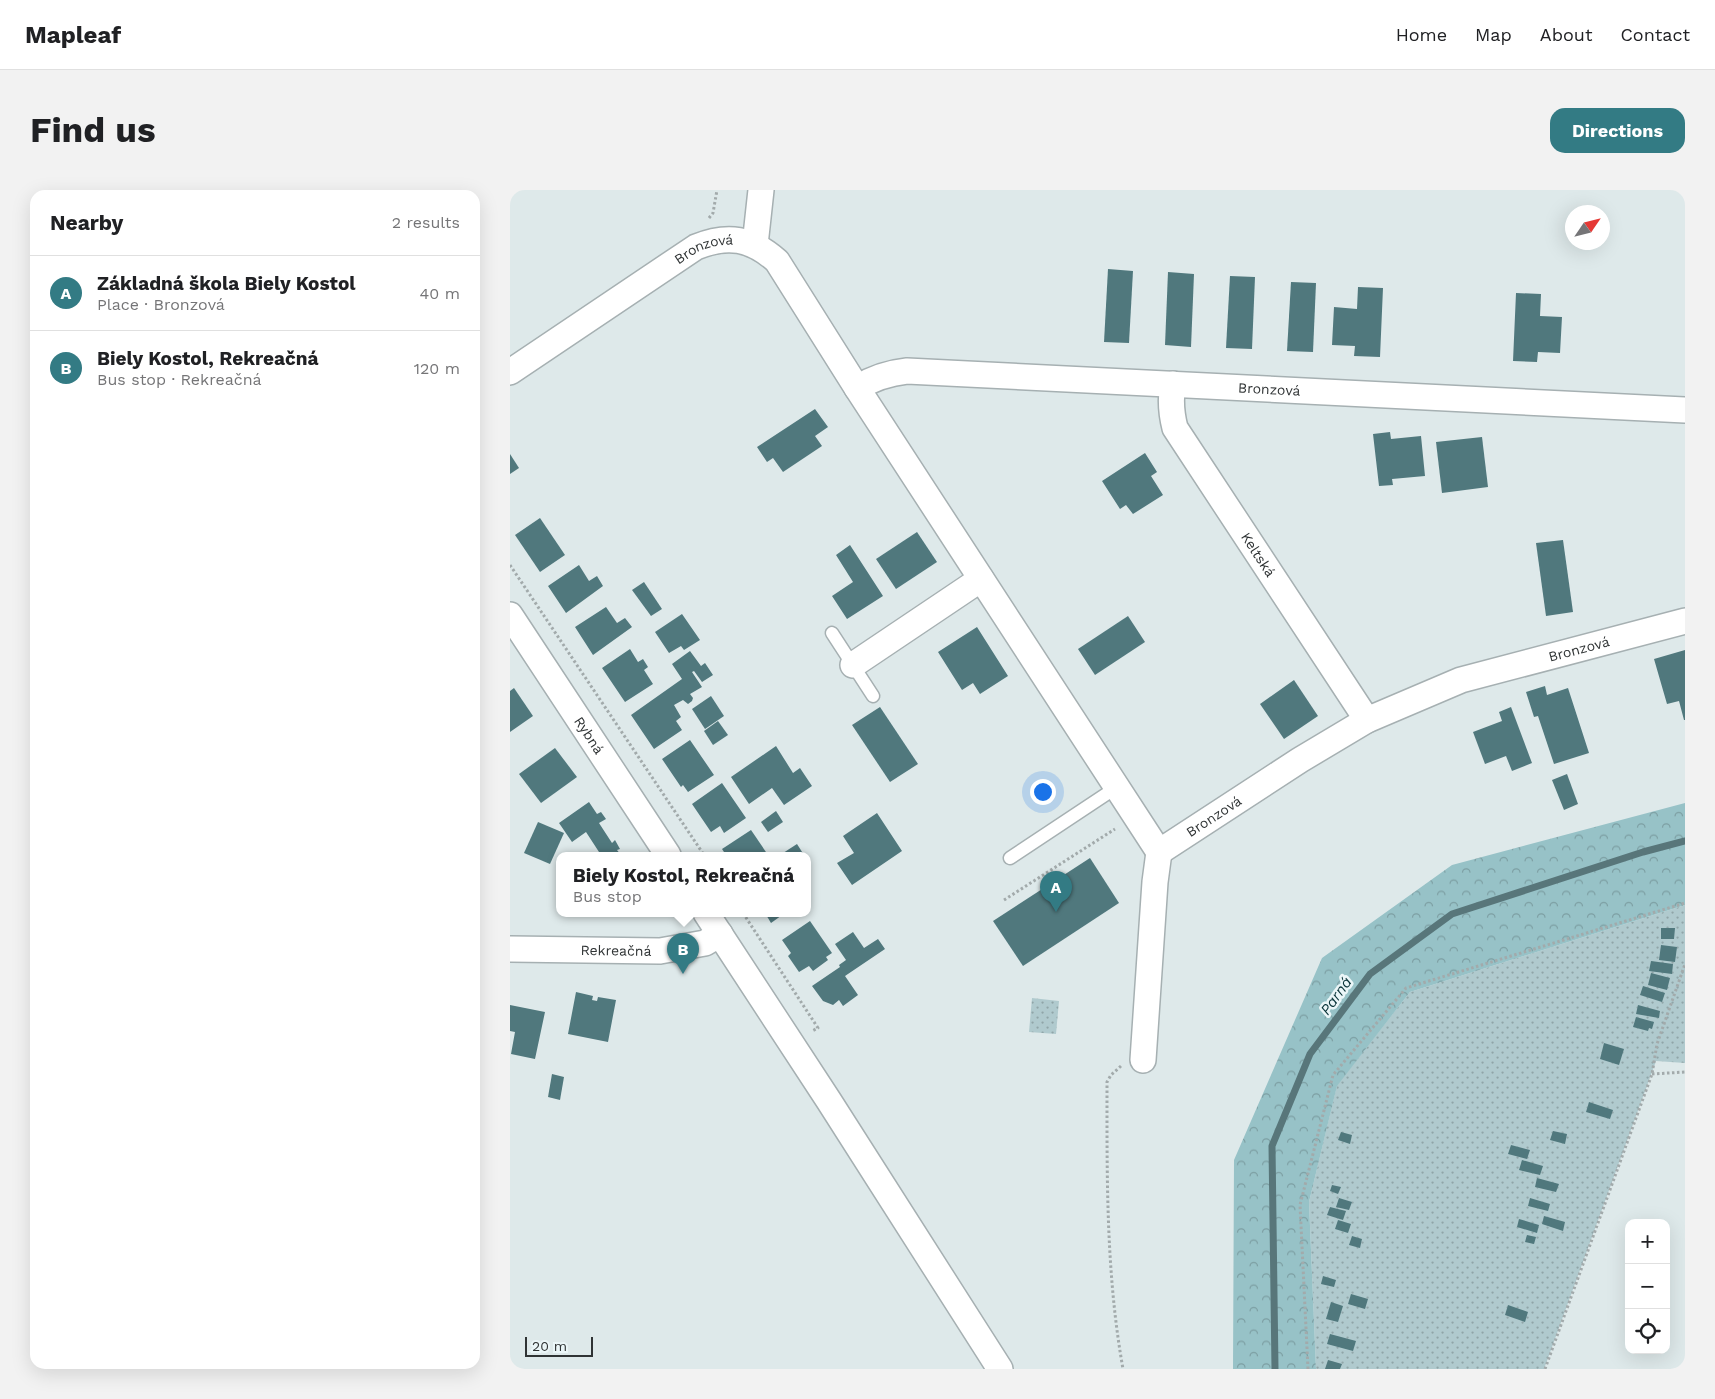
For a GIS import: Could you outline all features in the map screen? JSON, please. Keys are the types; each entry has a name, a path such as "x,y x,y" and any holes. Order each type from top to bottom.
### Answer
{"street":[{"path":"755,245 761,190"},
{"name":"Bronzová","path":"510,372 696,246 710,241 742,240 766,252 776,261 856,388 1159,852 1300,760 1367,720 1461,680 1685,621"},
{"name":"Bronzová","path":"856,388 871,379 890,373 907,371 1685,410"},
{"name":"Keltská","path":"1173,384 1170,399 1175,428 1367,720"},
{"path":"852,665 981,579"},
{"name":"Rybná","path":"510,615 666,852"},
{"path":"1133,1062 1159,852"},
{"path":"709,917 1000,1369"},
{"name":"Rekreačná","path":"510,949 660,951 705,942 720,934"}],"lane":[{"path":"832,633 873,696"},
{"path":"1010,858 1117,787"}],"path":[{"path":"708,219 713,213 717,190"},
{"path":"510,565 702,852"},
{"path":"1004,900 1123,824"},
{"path":"1308,1369 1300,1204 1333,1075 1406,988 1685,903"},
{"path":"745,917 818,1028 792,1044"},
{"path":"1545,1369 1652,1074 1657,1044 1685,964"},
{"path":"1123,1369 1112,1289 1107,1210 1107,1082 1111,1075 1133,1062"},
{"path":"1652,1074 1685,1072"}],"shaded area":[{"path":"1685,905 1685,1063 1656,1061 1544,1369 1316,1369 1309,1202 1337,1085 1410,992"},
{"path":"1032,998 1059,1001 1056,1034 1029,1032"}],"green space":[{"path":"1685,803 1685,905 1410,992 1337,1086 1309,1202 1316,1369 1233,1369 1234,1160 1322,958 1452,865"}],"building":[{"path":"1108,269 1133,271 1129,343 1104,342"},
{"path":"1168,272 1194,274 1191,347 1165,345"},
{"path":"1230,276 1255,277 1252,349 1226,348"},
{"path":"1291,282 1316,283 1313,352 1287,351"},
{"path":"1358,287 1383,288 1380,357 1354,356 1355,346 1332,345 1334,307 1357,309"},
{"path":"1516,293 1541,294 1540,316 1562,317 1560,353 1538,352 1537,362 1513,361"},
{"path":"815,409 828,427 815,436 822,446 783,472 773,458 767,462 757,447"},
{"path":"1390,432 1391,439 1421,436 1425,476 1392,479 1393,485 1379,486 1373,434"},
{"path":"1482,437 1488,487 1442,493 1436,442"},
{"path":"1145,453 1157,472 1151,476 1163,495 1133,514 1126,505 1120,509 1102,481"},
{"path":"510,454 519,468 510,474"},
{"path":"540,518 565,555 540,572 515,535"},
{"path":"917,532 937,562 896,589 876,559"},
{"path":"1563,540 1573,612 1546,616 1536,543"},
{"path":"850,545 883,596 847,619 832,596 853,582 836,555"},
{"path":"579,565 589,581 597,576 603,586 566,613 548,586"},
{"path":"644,582 662,609 651,616 632,590"},
{"path":"606,607 617,623 625,618 632,627 593,655 575,627"},
{"path":"682,614 700,640 684,650 681,646 669,653 655,632"},
{"path":"1128,616 1145,642 1095,675 1078,649"},
{"path":"977,627 1008,676 980,694 973,683 962,690 938,652"},
{"path":"630,649 638,662 643,659 648,667 644,670 653,684 625,702 602,668"},
{"path":"1685,650 1684,720 1679,701 1667,704 1654,659"},
{"path":"690,651 701,666 705,663 713,675 702,682 694,671 692,672 702,687 690,694 693,698 688,704 683,700 674,705 681,717 676,721 682,730 654,749 631,715 682,679 672,664"},
{"path":"1294,680 1318,716 1284,739 1260,704"},
{"path":"1545,686 1547,695 1568,688 1589,753 1554,764 1538,716 1534,717 1526,692"},
{"path":"514,688 533,716 510,732 510,691"},
{"path":"711,696 724,716 705,729 692,709"},
{"path":"880,707 918,764 890,782 852,725"},
{"path":"1511,707 1532,763 1512,771 1506,756 1485,764 1473,732 1502,721 1499,712"},
{"path":"718,721 728,735 713,745 704,731"},
{"path":"690,740 714,775 688,792 683,785 681,787 662,759"},
{"path":"776,746 793,773 800,768 812,786 784,805 772,788 749,804 731,777"},
{"path":"555,748 577,777 541,803 519,774"},
{"path":"1567,774 1578,804 1564,810 1552,780"},
{"path":"722,783 746,818 724,833 720,826 711,832 692,804"},
{"path":"589,802 597,814 601,812 606,819 599,823 612,843 615,840 620,849 617,850 619,852 599,852 586,832 572,842 559,823"},
{"path":"776,811 783,822 768,832 761,822"},
{"path":"877,813 902,851 852,885 837,863 854,853 843,836"},
{"path":"538,822 564,833 550,864 524,853"},
{"path":"751,830 766,852 724,852 722,849"},
{"path":"797,844 802,852 785,852"},
{"path":"1090,858 1119,903 1023,966 993,921"},
{"path":"767,917 779,917 771,923"},
{"path":"810,921 832,953 826,957 828,960 813,971 809,966 799,972 788,956 791,953 782,940"},
{"path":"1661,928 1675,928 1674,939 1661,939"},
{"path":"853,932 864,948 878,939 885,949 845,976 858,995 843,1006 839,1000 833,1005 823,1001 812,986 840,967 839,965 846,960 835,944"},
{"path":"1661,945 1677,947 1675,962 1659,960"},
{"path":"1651,961 1673,964 1672,974 1649,971"},
{"path":"1651,973 1670,978 1667,990 1648,985"},
{"path":"1643,986 1665,993 1662,1002 1640,995"},
{"path":"576,992 593,996 592,1000 597,1001 598,997 616,1000 608,1042 568,1034"},
{"path":"510,1005 545,1012 535,1059 511,1054 515,1032 510,1031"},
{"path":"1638,1005 1660,1011 1659,1018 1636,1014"},
{"path":"1636,1017 1654,1022 1652,1029 1649,1028 1648,1031 1633,1027"},
{"path":"1604,1043 1624,1049 1619,1065 1600,1059"},
{"path":"552,1074 564,1077 560,1100 548,1097"},
{"path":"1589,1102 1613,1110 1610,1119 1586,1112"},
{"path":"1553,1131 1567,1134 1565,1144 1550,1140"},
{"path":"1341,1132 1352,1135 1350,1144 1338,1140"},
{"path":"1511,1145 1530,1150 1527,1159 1508,1154"},
{"path":"1522,1160 1543,1166 1540,1175 1519,1170"},
{"path":"1537,1178 1559,1184 1556,1192 1535,1187"},
{"path":"1332,1185 1341,1187 1338,1194 1330,1191"},
{"path":"1339,1198 1352,1202 1349,1210 1336,1207"},
{"path":"1530,1198 1550,1204 1548,1211 1528,1206"},
{"path":"1330,1207 1346,1211 1343,1220 1327,1215"},
{"path":"1544,1216 1565,1222 1563,1231 1542,1224"},
{"path":"1519,1219 1539,1225 1537,1233 1517,1227"},
{"path":"1338,1220 1351,1224 1348,1233 1335,1229"},
{"path":"1527,1235 1536,1237 1534,1244 1525,1242"},
{"path":"1352,1236 1362,1239 1360,1248 1349,1245"},
{"path":"1323,1276 1336,1280 1334,1287 1321,1284"},
{"path":"1351,1294 1368,1299 1365,1309 1348,1304"},
{"path":"1331,1302 1343,1306 1338,1322 1326,1319"},
{"path":"1508,1305 1528,1312 1525,1322 1505,1315"},
{"path":"1330,1334 1356,1341 1353,1351 1327,1344"},
{"path":"1328,1360 1342,1364 1340,1369 1325,1369"}],"waterway":[{"name":"Parná","path":"1275,1369 1272,1146 1310,1054 1370,974 1452,914 1643,852 1685,841"}],"place":[{"name":"Základná škola Biely Kostol","path":"1056,912"},
{"name":"Biely Kostol, Rekreačná","path":"683,974"}]}
